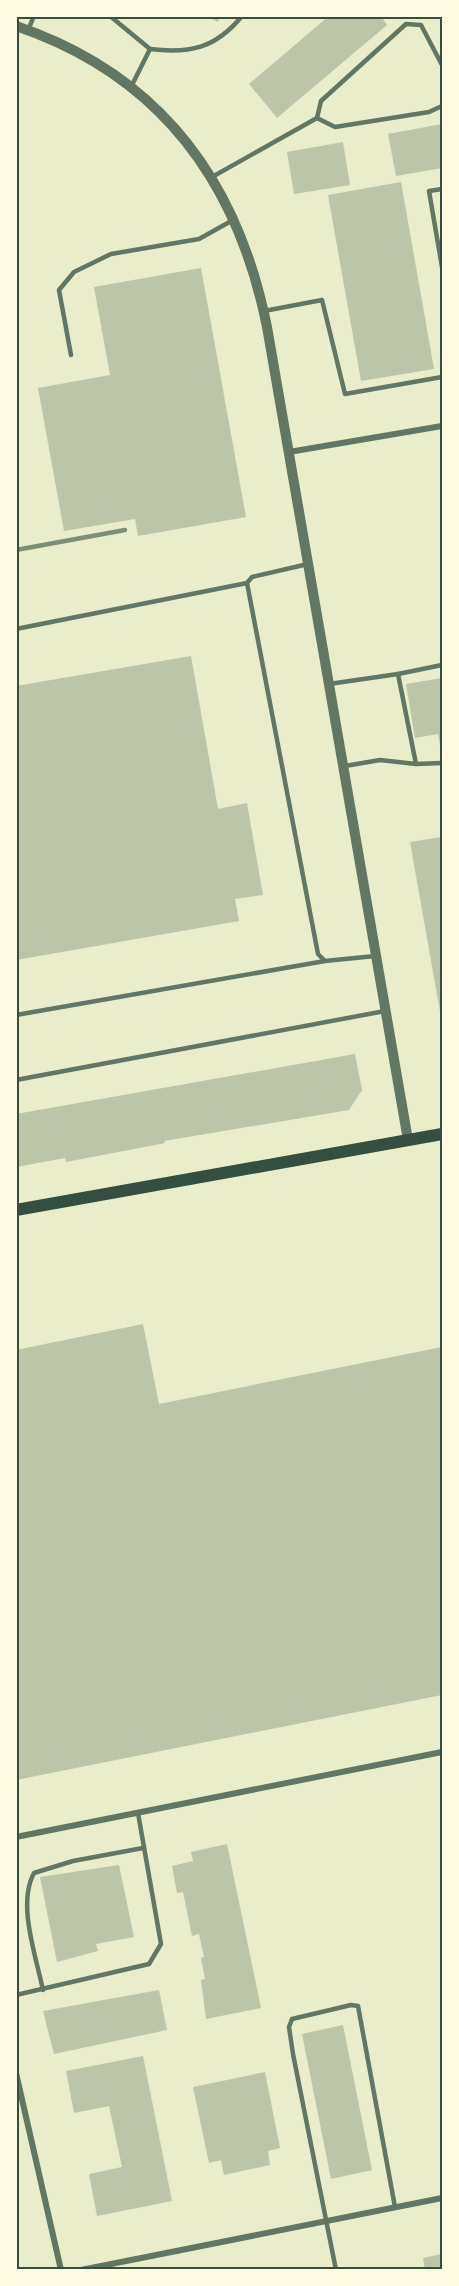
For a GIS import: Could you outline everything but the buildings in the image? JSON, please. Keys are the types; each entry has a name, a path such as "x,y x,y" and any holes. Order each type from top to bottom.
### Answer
{"main road":[{"path":"16,1210 442,1134"}],"street":[{"path":"22,28 85,56 131,87 173,127 212,177 235,219 255,272 289,452 408,1140"},
{"path":"289,452 442,426"},
{"path":"16,1837 442,1752"},
{"path":"16,2073 61,2270"},
{"path":"81,2270 442,2198"}],"lane":[{"path":"22,28 34,16"},
{"path":"110,16 150,50 189,50 210,44 229,33 242,16"},
{"path":"212,177 317,118 321,101 406,24 421,25 442,65"},
{"path":"131,87 150,50"},
{"path":"317,118 335,127 429,112 442,106"},
{"path":"442,189 429,191 442,267"},
{"path":"71,355 59,290 74,272 111,254 199,239 235,219"},
{"path":"264,311 322,300 345,394 442,377"},
{"path":"16,629 247,583 252,577 308,564"},
{"path":"247,583 318,954 325,961"},
{"path":"328,684 442,665"},
{"path":"398,674 416,764"},
{"path":"342,767 380,760 416,764 442,763"},
{"path":"16,1015 325,961 375,956"},
{"path":"16,1080 384,1011"},
{"path":"16,1995 149,1964 161,1944 138,1813"},
{"path":"44,1990 26,1901 27,1884 34,1873 73,1861 143,1848"},
{"path":"336,2270 289,2027 292,2019 351,2005 358,2006 395,2207"}],"railway":[{"path":"16,550 125,530"}]}
